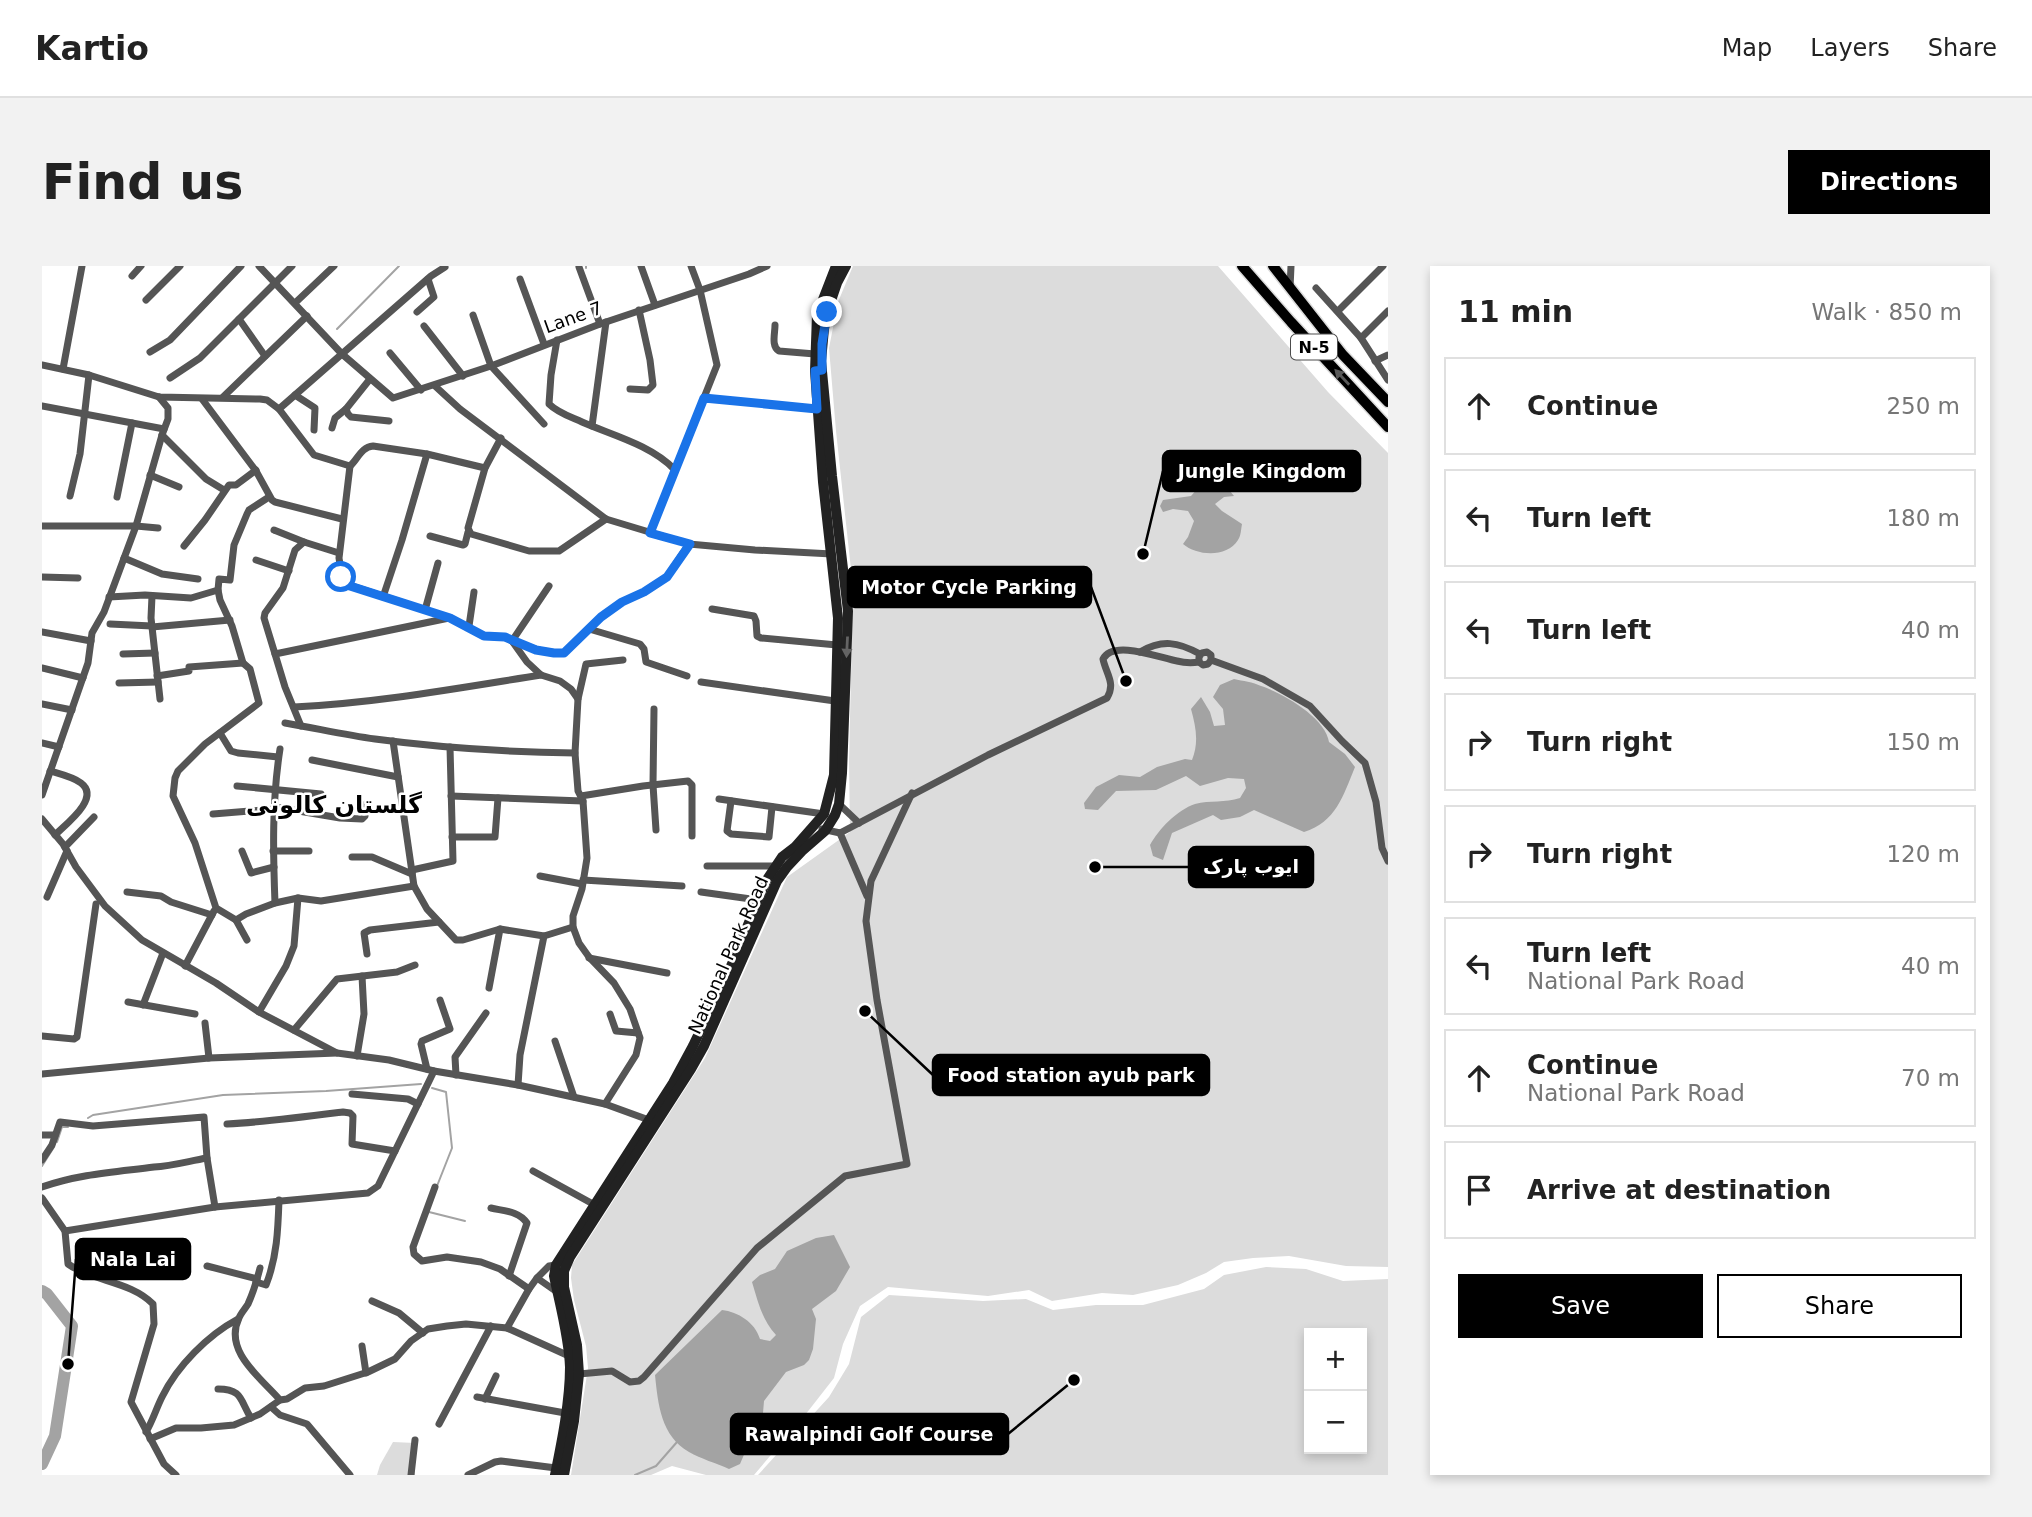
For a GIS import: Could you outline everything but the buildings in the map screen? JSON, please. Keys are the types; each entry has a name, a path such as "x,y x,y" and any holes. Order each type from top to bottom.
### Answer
{"highway":[{"name":"N-5","path":"1242,266 1388,427"},
{"path":"1250,266 1256,283"},
{"name":"N-5","path":"1273,266 1343,355 1388,402"}],"main road":[{"name":"National Park Road","path":"556,1265 593,1204 605,1194 691,1069 758,900 775,866 835,815 839,804 848,611 815,355 817,315 836,266"},
{"name":"National Park Road","path":"558,1473 574,1422 579,1374 577,1345 564,1287 564,1271 575,1247 649,1119 705,1033 778,881 820,827 834,775 838,618 817,409 825,320 837,283 846,266"},
{"path":"556,1265 554,1276 570,1369 558,1473"}],"street":[{"path":"63,369 82,266"},
{"path":"132,276 141,266"},
{"path":"146,300 180,266"},
{"path":"150,352 170,340 242,266"},
{"path":"259,266 342,354 370,379 346,409 335,418 332,428"},
{"path":"170,378 200,358 292,266"},
{"path":"295,303 334,266"},
{"path":"641,266 655,305"},
{"path":"650,533 717,365 700,290 691,266"},
{"name":"Lane 7","path":"370,379 391,398 396,398 700,290 747,270 767,266"},
{"path":"828,284 830,266"},
{"path":"1290,289 1291,266"},
{"path":"1338,310 1382,266"},
{"path":"279,409 445,267"},
{"path":"579,267 603,323 592,426"},
{"path":"417,312 434,297 428,279"},
{"path":"520,279 544,344"},
{"path":"1317,288 1361,338 1388,380"},
{"path":"630,388 648,390 653,385 639,310"},
{"path":"1361,338 1388,311"},
{"path":"473,315 491,366 544,424"},
{"path":"223,397 307,316"},
{"path":"239,319 265,356"},
{"path":"424,326 463,376"},
{"path":"775,326 775,349 815,355"},
{"path":"557,340 549,404 565,415 643,448 667,461 674,469"},
{"path":"390,354 421,390"},
{"path":"1376,360 1388,355"},
{"path":"42,365 89,375 159,397 267,400 279,409 314,455 350,466"},
{"path":"70,496 80,454 89,375"},
{"path":"435,386 606,519 690,544 832,554"},
{"path":"295,395 315,408 314,430"},
{"path":"42,795 88,663 92,632 104,612 136,526 169,413 159,397"},
{"path":"704,398 817,409"},
{"path":"202,399 256,470 269,497 275,502 342,519"},
{"path":"42,406 132,423 163,432 206,479 224,490"},
{"path":"346,409 351,417 389,421"},
{"path":"117,497 132,423"},
{"path":"430,536 465,544 485,468 501,439"},
{"path":"485,468 427,454 368,446 350,466 339,554 343,583 450,618 484,636 505,637 536,650 564,653 601,617 667,577 690,544"},
{"path":"383,597 427,454"},
{"path":"184,545 205,520 224,490 230,484 236,485 256,470"},
{"path":"150,475 179,487"},
{"path":"185,967 214,911 195,843 173,796 175,778 178,771 205,744 259,704 250,669 243,663 218,590 219,579 230,580 234,545 249,510 269,497"},
{"path":"468,532 529,551 559,551 606,519"},
{"path":"42,526 158,528"},
{"path":"274,530 339,554"},
{"path":"301,726 285,687 264,618 283,588 295,550 304,542"},
{"path":"124,558 162,573 198,579"},
{"path":"256,560 289,571"},
{"path":"425,610 438,563"},
{"path":"42,577 78,579"},
{"path":"512,641 549,586"},
{"path":"109,597 191,598 218,590"},
{"path":"468,626 474,592"},
{"path":"152,596 152,626 160,699"},
{"path":"712,609 754,616 757,636 761,638 837,645"},
{"path":"275,654 450,618"},
{"path":"110,624 152,626 230,620"},
{"path":"589,629 640,644 646,662 687,676"},
{"path":"42,632 91,641"},
{"path":"512,641 527,662 541,675 560,681 571,689 578,699"},
{"path":"1140,652 1153,644 1182,646 1206,665 1211,660 1263,679 1310,706 1365,763 1376,802 1381,848 1388,861"},
{"path":"820,827 840,832 912,793 1107,698 1112,683 1104,663 1105,654 1110,651 1140,652 1180,662 1200,658"},
{"path":"123,654 155,653"},
{"path":"605,1104 636,1055 640,1038 630,1009 614,984 589,958 573,927 573,916 587,858 575,753 578,699 586,664 623,660"},
{"path":"119,683 158,679 189,671 189,667 243,663"},
{"path":"42,668 83,678"},
{"path":"294,707 345,705 541,675"},
{"path":"701,682 835,701"},
{"path":"42,704 72,710"},
{"path":"654,709 653,785 656,830"},
{"path":"285,723 393,741 497,752 575,753"},
{"path":"220,733 231,751 279,753 273,851 275,903"},
{"path":"393,741 414,886 427,909 456,940 500,929 544,936 573,927"},
{"path":"42,743 59,747"},
{"path":"352,857 372,858 412,872 453,861 450,747"},
{"path":"312,760 398,777"},
{"path":"50,771 80,782 87,792 86,803 55,835"},
{"path":"451,796 582,798 653,785 691,782 692,836"},
{"path":"237,786 321,794"},
{"path":"579,1374 612,1371 625,1381 639,1381 757,1248 825,1191 845,1176 907,1164 877,1000 866,921 871,881 912,793"},
{"path":"452,837 495,837 498,798"},
{"path":"719,799 824,814"},
{"path":"731,801 727,831 731,834 769,836 772,807"},
{"path":"897,802 905,807"},
{"path":"214,814 275,808 340,818 362,818 365,816 366,804"},
{"path":"839,804 859,822"},
{"path":"47,897 66,849 94,817"},
{"path":"42,819 105,906 142,940 216,983 259,1012 337,1053"},
{"path":"840,832 868,898"},
{"path":"242,851 251,873 274,867"},
{"path":"273,851 309,851"},
{"path":"707,866 775,866"},
{"path":"540,876 583,882 682,886"},
{"path":"236,920 275,903 298,898 321,901 414,886"},
{"path":"127,892 161,896 171,902 214,911 236,920 247,940"},
{"path":"701,892 758,900"},
{"path":"259,1012 286,967 295,946 298,898"},
{"path":"42,1036 77,1037 96,904"},
{"path":"367,954 364,933 370,930 439,922"},
{"path":"489,988 500,929"},
{"path":"518,1085 520,1055 544,936"},
{"path":"143,1004 163,953"},
{"path":"589,958 667,974"},
{"path":"294,1030 337,979 397,972 415,965"},
{"path":"357,1056 364,1014 362,976"},
{"path":"65,1231 215,1207 368,1193 378,1186 396,1151 431,1070 422,1041 450,1029 440,1000"},
{"path":"128,1002 195,1014"},
{"path":"456,1075 455,1058 486,1013"},
{"path":"610,1014 616,1031 638,1032"},
{"path":"205,1023 209,1058"},
{"path":"555,1041 574,1097"},
{"path":"42,1074 209,1058 337,1053 389,1060 518,1085 605,1104 649,1119"},
{"path":"352,1094 408,1099 418,1104"},
{"path":"227,1124 275,1122 350,1113 353,1116 352,1144 396,1151"},
{"path":"42,1160 52,1145 60,1122 93,1126 204,1117 215,1207"},
{"path":"42,1135 55,1135"},
{"path":"42,1187 92,1173 157,1167 207,1158"},
{"path":"533,1171 593,1204"},
{"path":"435,1187 413,1247 414,1254 427,1262 447,1257 481,1262 500,1269 528,1289"},
{"path":"42,1198 65,1231 68,1264 88,1275 145,1296 153,1304 154,1324 131,1402 164,1464 176,1475"},
{"path":"207,1266 266,1285 274,1265 279,1200"},
{"path":"491,1208 517,1214 527,1223 509,1276"},
{"path":"507,1328 528,1289 549,1266 556,1265"},
{"path":"260,1268 248,1303 238,1319 234,1338 244,1360 280,1400"},
{"path":"537,1278 557,1292"},
{"path":"372,1301 399,1313 423,1333"},
{"path":"148,1435 163,1396 188,1360 217,1332 238,1319"},
{"path":"148,1435 176,1428 234,1424 251,1418 305,1388 324,1386 366,1373 395,1359 411,1341 429,1329 456,1325 507,1328 569,1356"},
{"path":"439,1424 491,1326"},
{"path":"362,1346 366,1373"},
{"path":"496,1376 481,1398 565,1413"},
{"path":"218,1389 225,1389 242,1397 251,1418"},
{"path":"271,1406 280,1415 307,1424 350,1475"},
{"path":"411,1475 415,1440"},
{"path":"468,1475 501,1461 558,1473"}],"shaded area":[{"path":"853,266 1218,266 1328,392 1388,453 1388,1267 1346,1266 1289,1256 1253,1258 1224,1262 1178,1285 1133,1295 1102,1293 1052,1301 1029,1290 988,1296 888,1287 860,1306 843,1344 834,1378 754,1475 706,1475 672,1466 651,1475 571,1475 588,1368 586,1346 574,1300 572,1265 705,1058 787,877 850,832 853,588 829,348 838,302"},
{"path":"1210,457 1218,476 1234,496 1224,497 1215,504 1242,524 1239,538 1233,546 1219,552 1204,553 1183,544 1194,521 1188,511 1173,509 1163,512 1160,506 1163,500 1191,496 1198,488 1201,467"},
{"path":"1234,679 1270,689 1302,708 1320,724 1329,742 1345,754 1355,767 1337,807 1324,822 1304,832 1254,810 1240,817 1221,820 1213,815 1172,833 1163,860 1153,856 1150,845 1169,821 1195,804 1240,798 1246,788 1244,779 1228,778 1200,786 1186,776 1156,790 1116,791 1098,810 1085,809 1084,803 1096,787 1119,775 1140,777 1157,767 1185,759 1192,760 1196,735 1191,709 1201,697 1214,726 1225,725 1223,709 1213,697 1220,685"},
{"path":"834,1235 850,1267 836,1291 812,1309 816,1319 809,1360 804,1365 786,1372 764,1401 761,1437 746,1450 740,1464 729,1469 689,1452 672,1437 667,1428 660,1408 655,1375 722,1310 745,1319 760,1339 770,1341 776,1335 764,1317 752,1282 760,1275 775,1269 787,1251 816,1238"},
{"path":"1266,1267 1306,1269 1343,1281 1388,1279 1388,1475 758,1475 829,1397 849,1364 861,1317 889,1295 983,1301 1026,1299 1053,1310 1096,1305 1143,1305 1204,1289 1224,1275"},
{"path":"393,1442 415,1443 415,1475 377,1475"}],"waterway":[{"path":"337,329 399,266"},
{"path":"88,1118 93,1115 223,1095 421,1084"},
{"path":"432,1088 446,1092 452,1148 437,1186"},
{"path":"57,1142 62,1127 68,1127"},
{"path":"42,1166 54,1147"},
{"path":"429,1212 465,1221"},
{"path":"42,1291 72,1326 55,1436 42,1464"},
{"path":"635,1475 656,1466 677,1442"}],"place":[{"name":"Jungle Kingdom","path":"1143,554"},
{"name":"Motor Cycle Parking","path":"1126,681"},
{"name":"ایوب پارک","path":"1095,867"},
{"name":"Food station ayub park","path":"865,1011"},
{"name":"Nala Lai","path":"68,1364"},
{"name":"Rawalpindi Golf Course","path":"1074,1380"}],"district":[{"name":"گلستان کالونی","path":"334,805"}],"route":[{"path":"341,577 343,583 350,586 450,618 484,636 505,637 536,650 564,653 601,617 667,577 690,544 650,533 704,398 817,409 815,371 822,370 822,344 827,312"}]}
